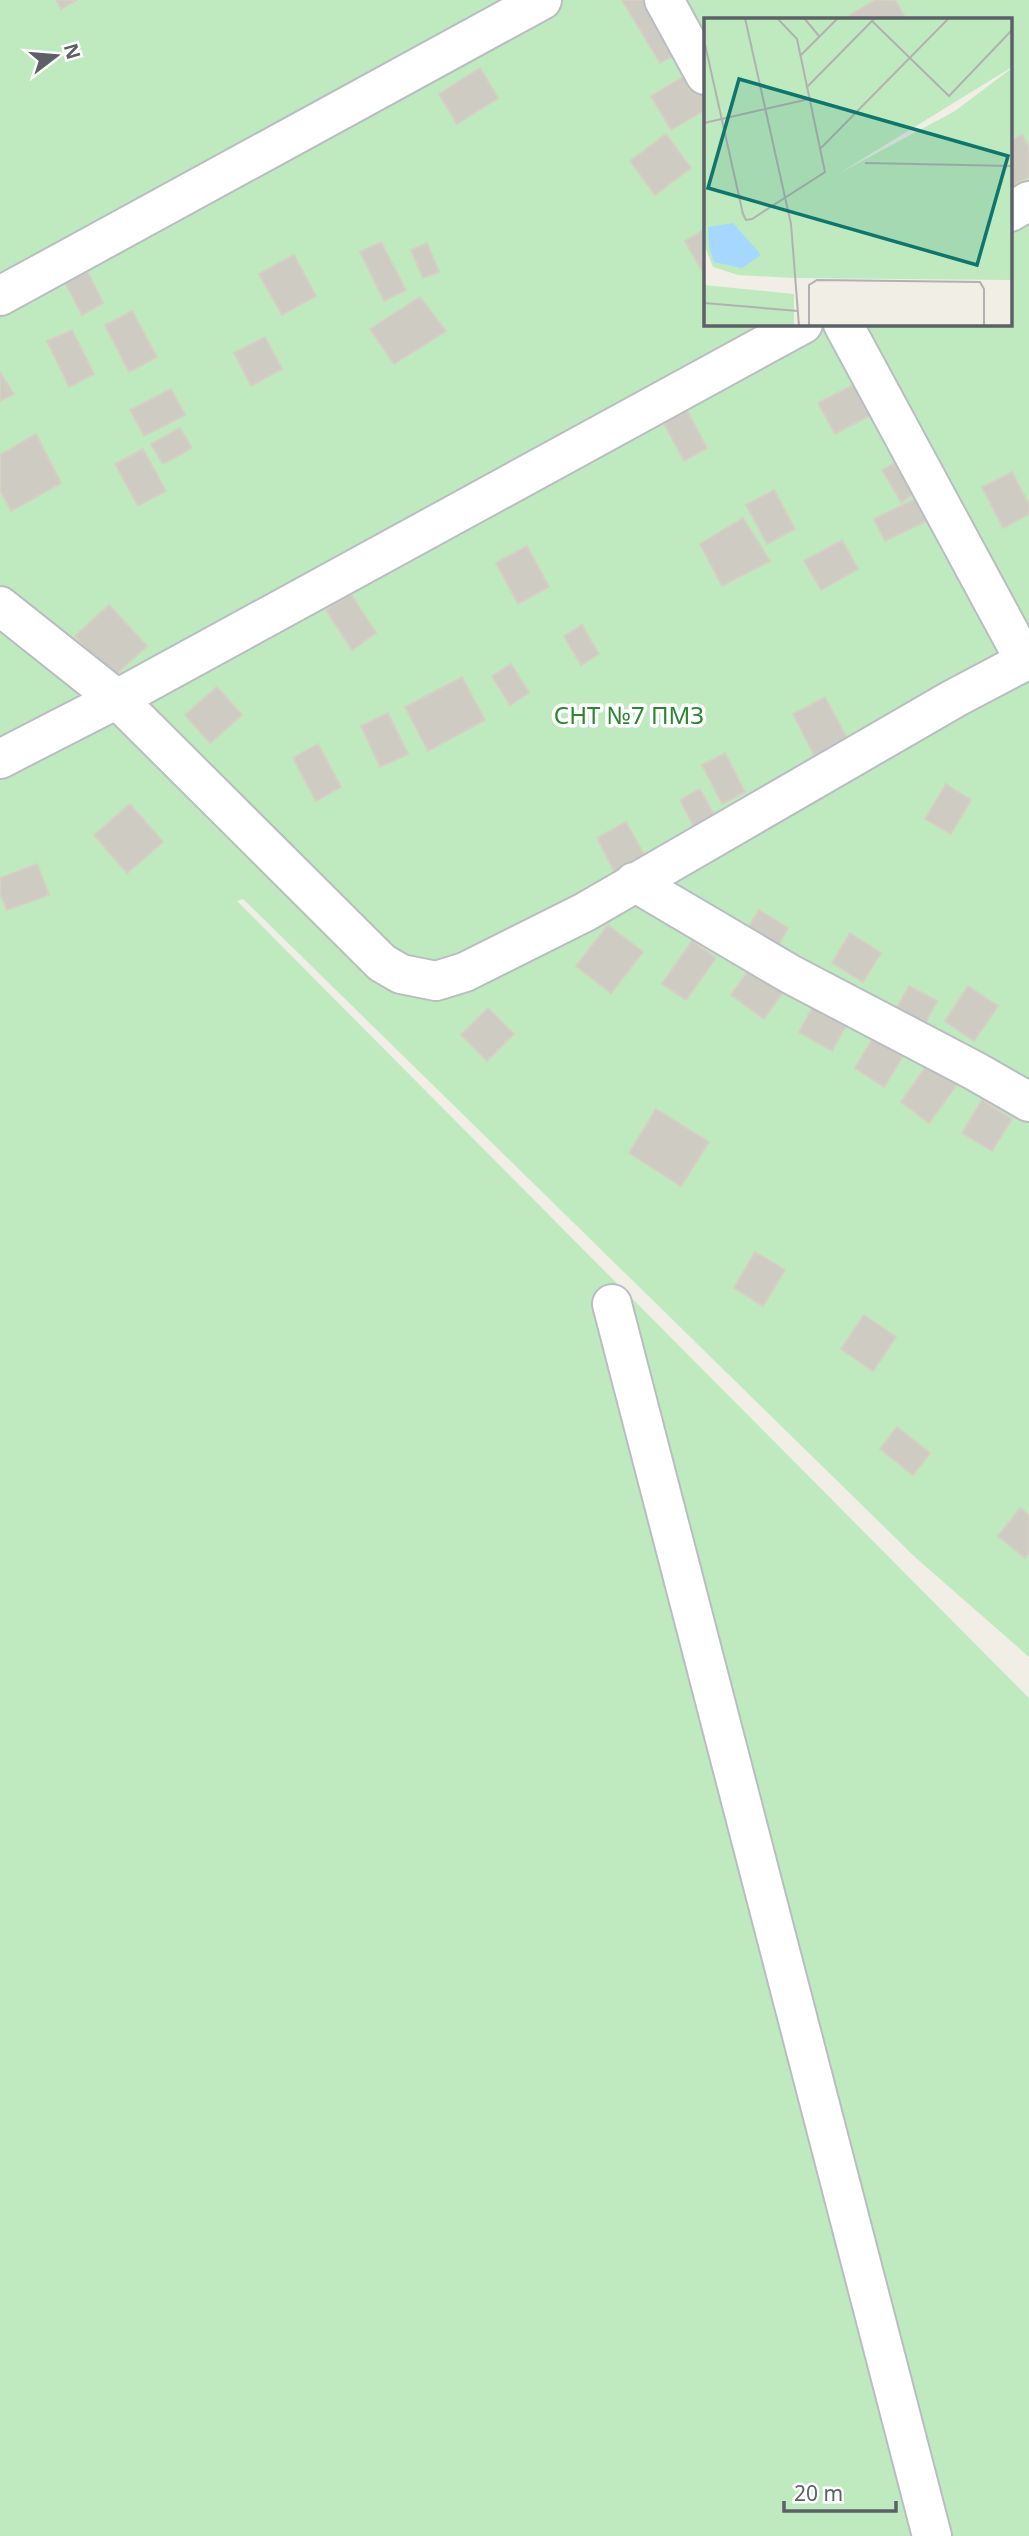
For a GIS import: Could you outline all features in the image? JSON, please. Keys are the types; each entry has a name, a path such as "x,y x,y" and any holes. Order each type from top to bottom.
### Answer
{"street":[{"path":"0,296 542,0"},
{"path":"664,0 704,73"},
{"path":"1012,211 1029,201"},
{"path":"0,758 117,699 799,326"},
{"path":"0,606 117,699 382,964 401,974 436,981 465,972 585,912 931,712 1027,660 845,326"},
{"path":"634,882 790,974 975,1070 1029,1102"},
{"path":"612,1304 932,2536"}],"green space":[{"name":"СНТ №7 ПМЗ","path":"0,0 1029,0 1029,1657 916,1558 243,899 237,901 1029,1698 1029,2536 0,2536"}],"building":[{"path":"56,0 77,0 61,9"},
{"path":"622,0 658,0 686,48 660,63"},
{"path":"876,0 895,0 905,18 852,18 850,15"},
{"path":"480,68 498,98 457,124 439,94"},
{"path":"695,70 704,85 704,111 671,130 651,96"},
{"path":"666,134 691,168 655,195 630,161"},
{"path":"1022,135 1029,147 1029,177 1012,187 1012,140"},
{"path":"704,230 702,271 685,241"},
{"path":"381,242 406,290 384,301 360,252"},
{"path":"427,243 439,272 423,278 411,250"},
{"path":"294,255 316,296 282,315 259,274"},
{"path":"82,261 103,303 82,315 60,273"},
{"path":"420,297 446,331 394,364 370,329"},
{"path":"132,311 157,357 129,372 105,325"},
{"path":"72,330 94,374 69,387 47,341"},
{"path":"265,337 282,369 251,386 234,353"},
{"path":"0,372 14,394 0,401"},
{"path":"857,383 873,414 835,434 818,403"},
{"path":"171,389 185,415 144,436 130,410"},
{"path":"685,407 707,448 684,461 662,420"},
{"path":"180,428 192,448 163,464 151,444"},
{"path":"36,434 61,483 11,511 0,490 0,455"},
{"path":"143,449 166,491 138,506 115,464"},
{"path":"898,461 917,492 901,502 882,470"},
{"path":"1012,472 1029,505 1029,514 1003,528 982,487"},
{"path":"774,490 795,529 767,544 746,505"},
{"path":"915,499 926,521 885,541 874,519"},
{"path":"743,518 770,561 722,586 700,544"},
{"path":"842,540 858,569 821,590 804,561"},
{"path":"527,546 549,587 518,604 496,563"},
{"path":"351,594 376,633 352,650 326,610"},
{"path":"109,605 147,646 112,678 75,636"},
{"path":"582,625 599,654 581,665 564,636"},
{"path":"511,664 529,693 510,705 492,676"},
{"path":"462,677 485,720 428,751 405,707"},
{"path":"217,687 242,715 210,743 185,715"},
{"path":"825,697 850,744 817,761 793,714"},
{"path":"388,713 408,754 380,767 361,726"},
{"path":"318,744 341,787 316,801 293,758"},
{"path":"725,753 745,792 722,804 702,765"},
{"path":"946,784 971,800 951,834 925,819"},
{"path":"700,789 716,818 695,829 680,800"},
{"path":"130,804 163,842 127,873 94,835"},
{"path":"626,822 645,856 615,873 597,838"},
{"path":"37,864 49,895 7,910 0,893 0,878"},
{"path":"759,910 788,928 774,953 744,935"},
{"path":"608,925 643,952 611,993 576,966"},
{"path":"850,933 881,953 863,982 832,963"},
{"path":"692,941 716,958 686,1000 662,984"},
{"path":"752,965 785,989 764,1019 731,995"},
{"path":"909,986 937,1001 920,1033 891,1018"},
{"path":"968,986 998,1006 974,1041 945,1021"},
{"path":"817,999 851,1017 832,1051 799,1032"},
{"path":"488,1008 514,1034 487,1061 461,1035"},
{"path":"876,1033 906,1051 884,1087 855,1068"},
{"path":"932,1058 961,1079 929,1123 901,1102"},
{"path":"982,1100 1012,1119 992,1151 962,1133"},
{"path":"656,1109 709,1142 681,1186 629,1153"},
{"path":"755,1252 785,1270 763,1306 734,1288"},
{"path":"864,1315 896,1337 873,1371 841,1349"},
{"path":"897,1427 930,1453 913,1475 880,1449"},
{"path":"1020,1508 1029,1515 1029,1553 1025,1558 998,1536"}]}
